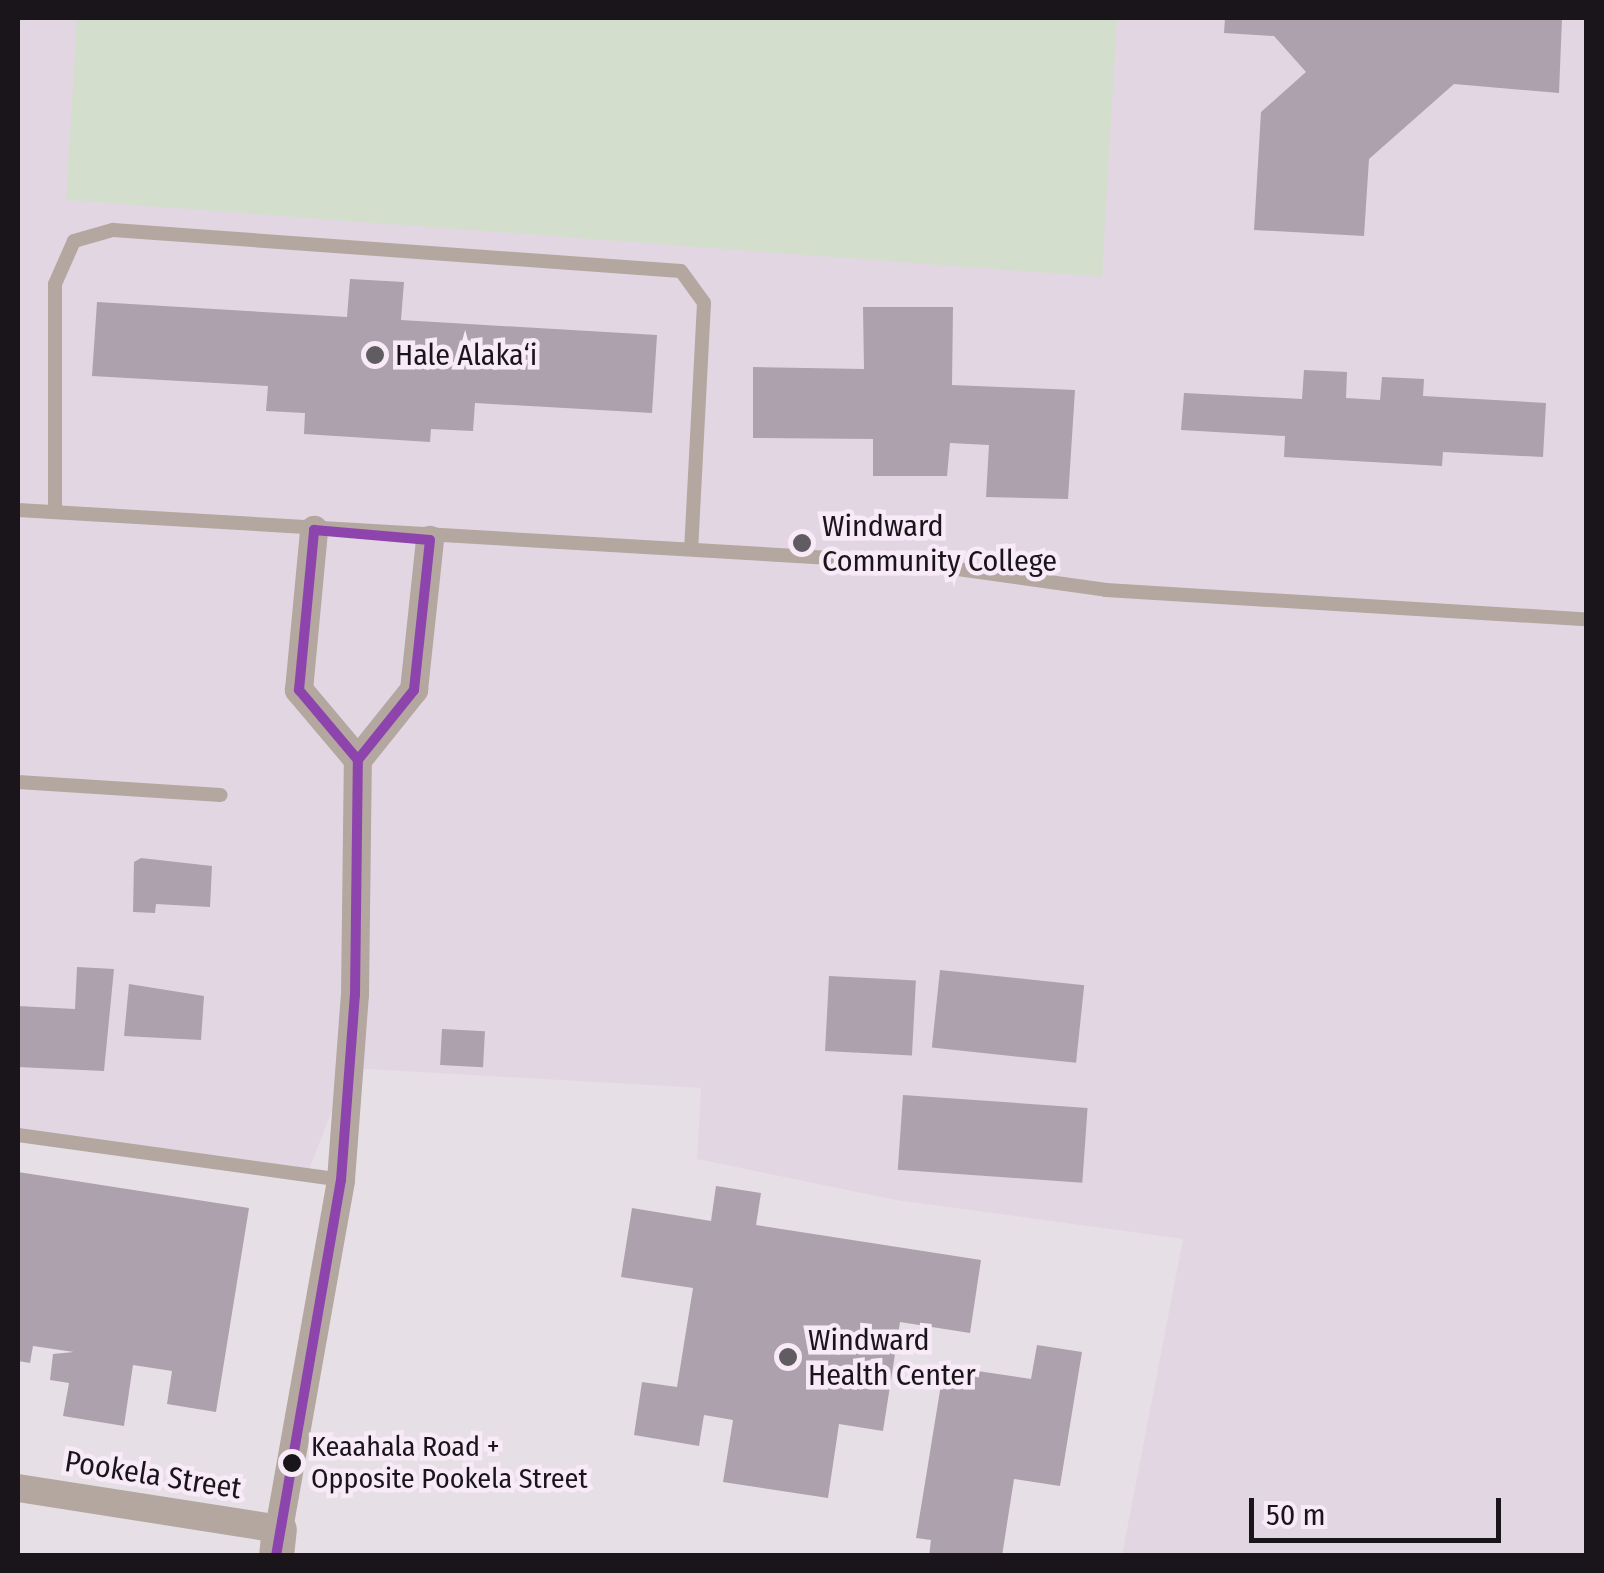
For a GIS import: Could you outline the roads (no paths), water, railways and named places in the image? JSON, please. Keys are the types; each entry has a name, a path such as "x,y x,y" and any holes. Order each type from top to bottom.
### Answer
{"street":[{"path":"314,530 299,690 358,760"},
{"path":"277,1542 341,1180 355,994 358,760 414,690 430,540"},
{"name":"Pookela Street","path":"18,1488 277,1542"}],"lane":[{"path":"55,512 55,284 74,241 113,230 681,270 704,303 691,548"},
{"path":"18,510 430,540 691,548 915,564 1106,590 1586,620"},
{"path":"18,782 221,795"},
{"path":"18,1135 341,1180"}],"place":[{"name":"Hale Alaka‘i","path":"375,355"},
{"name":"Windward Community College","path":"802,543"},
{"name":"Windward Health Center","path":"788,1357"},
{"name":"Keaahala Road + Opposite Pookela Street","path":"292,1463"}]}
